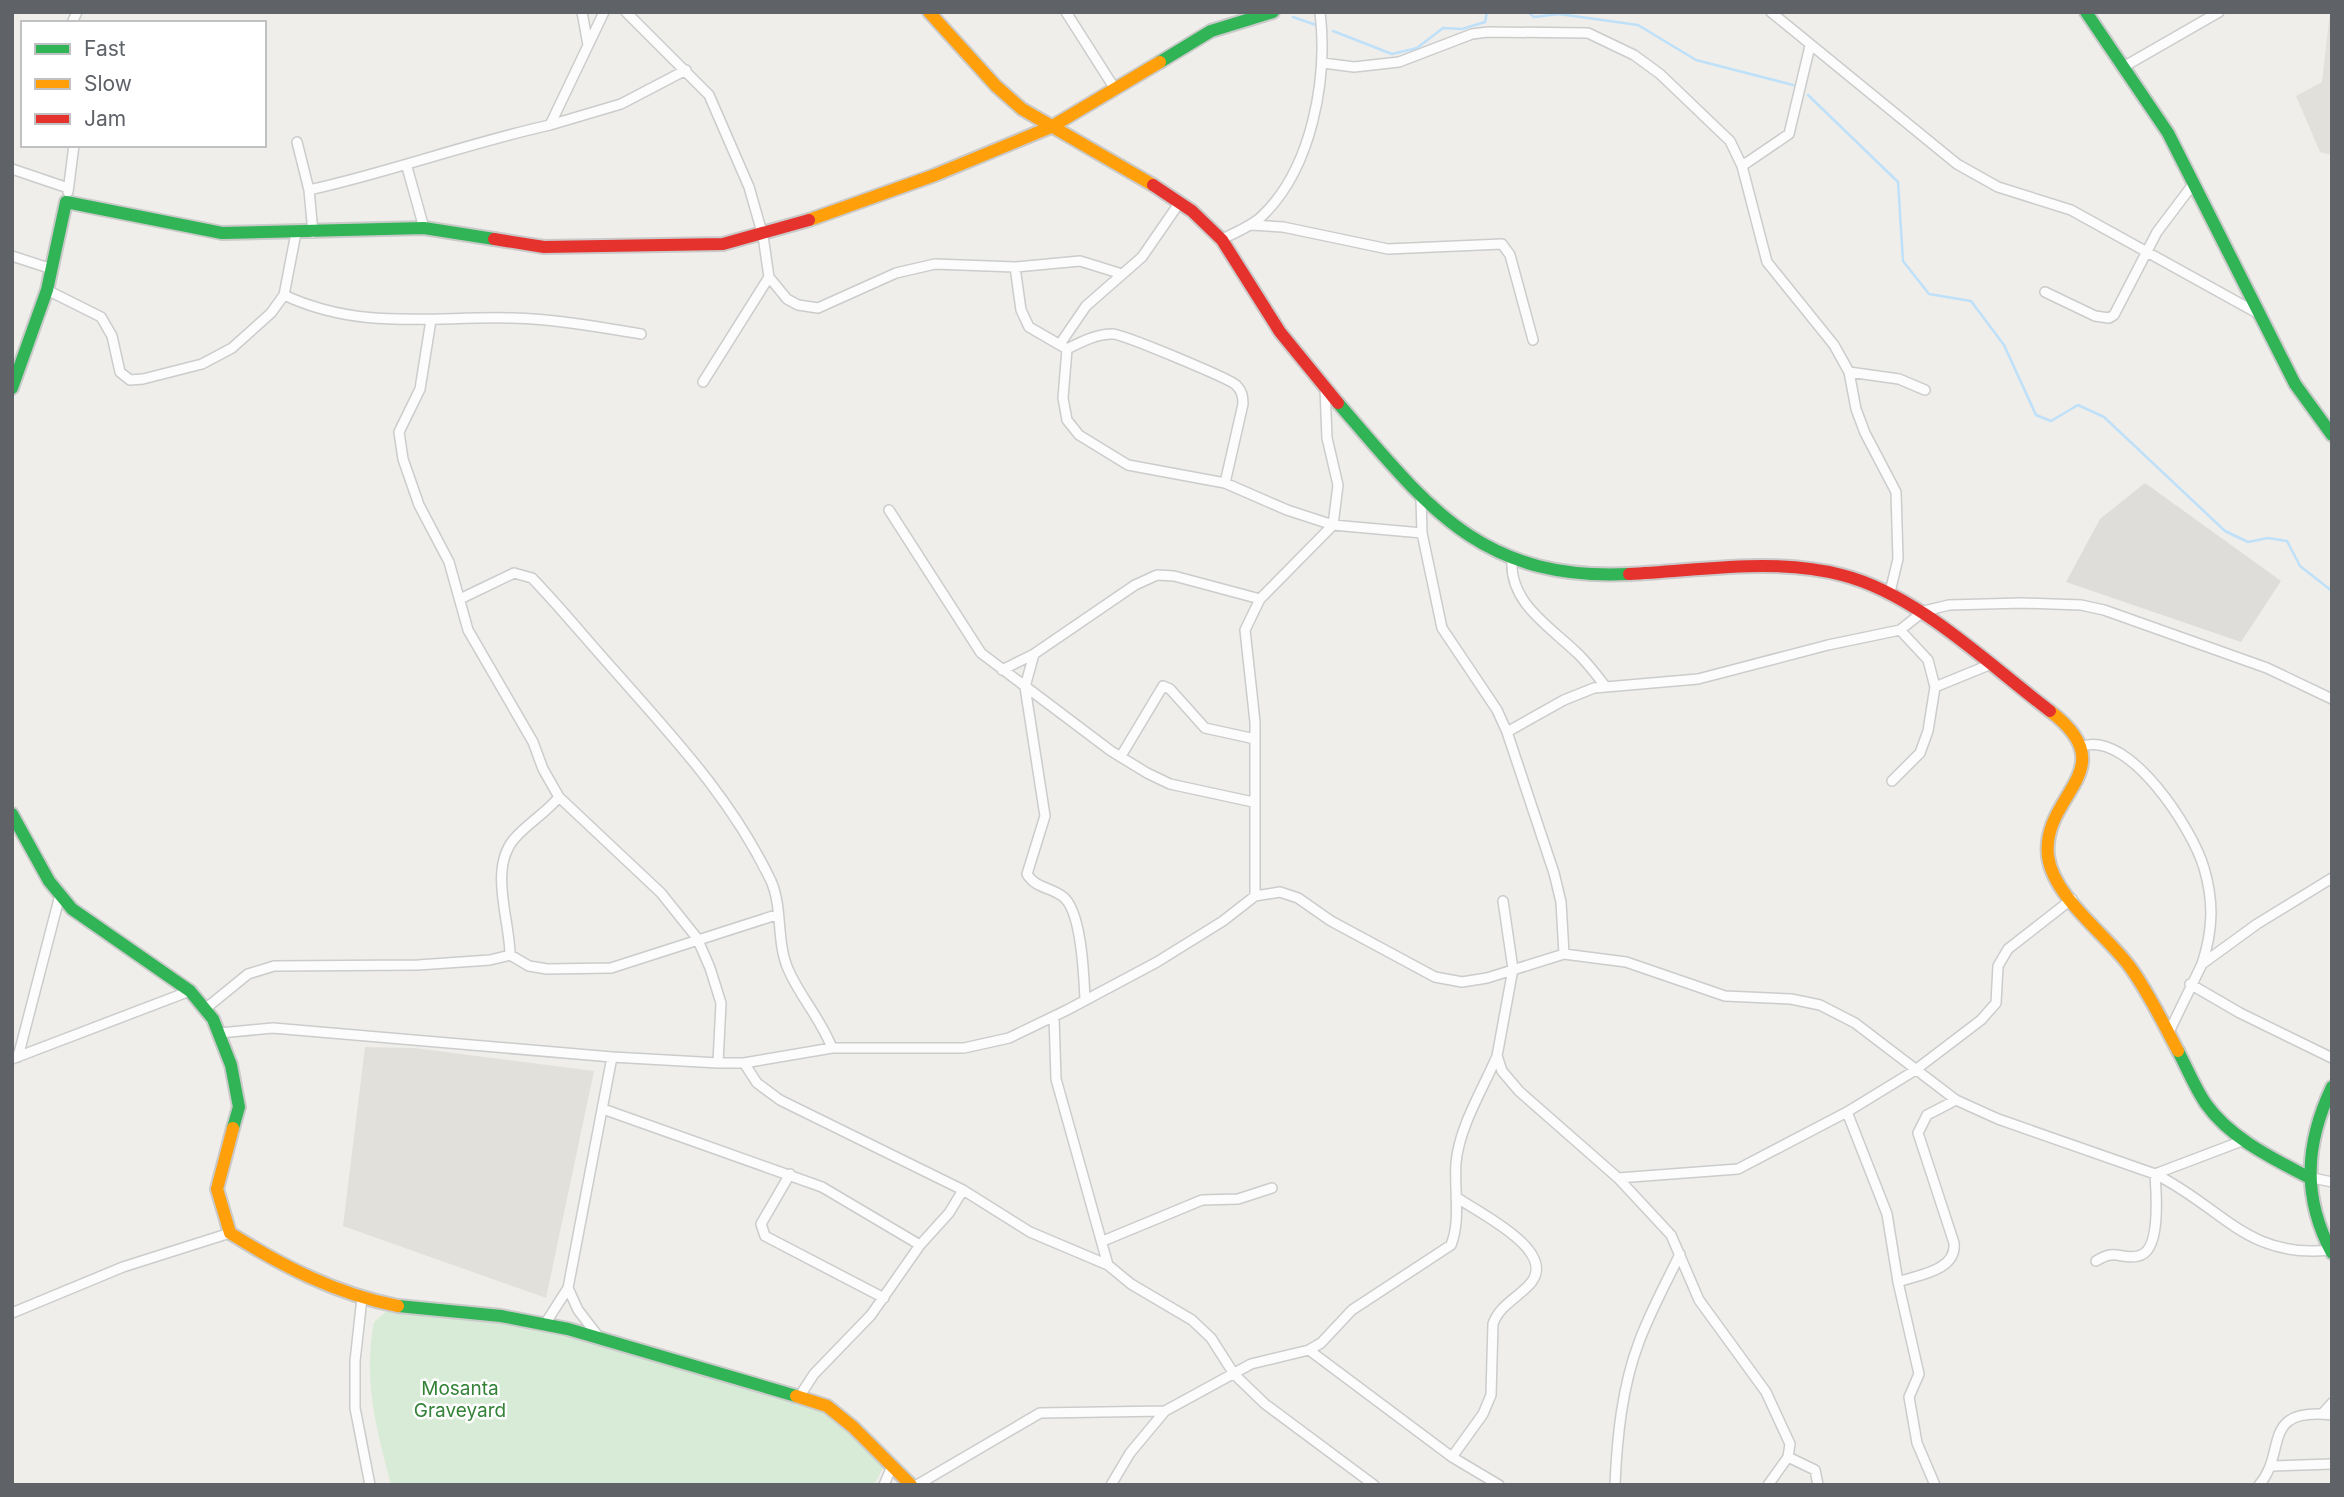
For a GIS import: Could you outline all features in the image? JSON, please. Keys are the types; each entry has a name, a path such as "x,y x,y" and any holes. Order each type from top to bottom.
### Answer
{"street":[{"path":"582,12 588,45"},
{"path":"550,125 604,12"},
{"path":"626,12 709,95 749,187 763,236 769,276 787,299 798,305 818,309 876,281 935,264 1015,267 1080,261 1122,274"},
{"path":"929,12 988,81 1051,127 1180,202 1223,239 1269,317 1325,388 1421,498 1476,541 1511,560 1545,569 1586,573 1731,568 1808,569 1840,574 1889,592 1924,611 2062,720 2083,746 2085,754 2082,774 2048,838 2051,866 2072,899 2131,968 2169,1032 2206,1104 2242,1141 2308,1177 2332,1182"},
{"path":"1066,12 1115,89"},
{"path":"66,202 222,233 313,233 424,228 544,247 690,247 723,244 763,236 934,175 1051,127 1211,31 1273,12"},
{"path":"1223,239 1251,225 1270,206 1299,159 1323,63 1320,12"},
{"path":"1771,12 1957,164 1997,187 2071,210 2260,314"},
{"path":"2086,12 2168,132 2295,384 2332,435"},
{"path":"2125,66 2220,12"},
{"path":"1323,63 1354,66 1399,62 1472,34 1488,32 1588,33 1618,45 1660,74 1730,141 1742,166 1768,262 1834,345 1849,372 1856,409 1865,433 1896,492 1898,559 1889,592"},
{"path":"1742,166 1789,134 1810,46"},
{"path":"309,190 407,167 493,137 550,125 621,104 686,70"},
{"path":"296,142 309,190 313,233"},
{"path":"12,388 47,290 66,202 74,147"},
{"path":"407,167 424,228"},
{"path":"12,169 68,188"},
{"path":"2045,292 2095,316 2109,318 2119,309 2164,220 2194,183"},
{"path":"1180,202 1142,257 1086,306 1063,346 1064,410 1067,420 1079,435 1128,465 1225,483 1287,510 1333,525 1422,533"},
{"path":"1251,225 1283,227 1388,248 1502,244 1510,255 1533,341"},
{"path":"47,290 101,317 112,336 120,372 130,380 202,364 232,348 271,313 284,295 296,233"},
{"path":"12,257 52,269"},
{"path":"1015,267 1025,321 1029,327 1063,346 1113,333 1128,336 1234,383 1242,394 1243,404 1225,483"},
{"path":"703,382 769,276"},
{"path":"284,295 316,310 345,317 431,320 512,318 641,334"},
{"path":"431,320 420,389 399,432 403,459 419,505 449,562 472,639 533,742 543,769 559,797 661,893 696,938 710,968 721,1003 718,1063"},
{"path":"1849,372 1892,377 1924,390"},
{"path":"1255,896 1255,722 1244,639 1246,623 1260,599 1333,525 1338,485 1327,438 1325,388"},
{"path":"1421,498 1422,533 1442,628 1497,710 1507,733 1554,873 1561,902 1564,954"},
{"path":"889,510 981,653 1002,670 1121,757 1170,784 1253,802"},
{"path":"1511,560 1511,574 1524,601 1545,625 1576,652 1605,686"},
{"path":"461,598 514,573 532,578 708,776 773,886 779,943 788,970 823,1024 832,1048"},
{"path":"1002,670 1034,654 1135,585 1157,575 1174,576 1260,599"},
{"path":"1507,733 1571,696 1605,686 1698,679 1828,645 1900,630 1924,611 1949,605 2022,603 2104,610 2267,668 2332,699"},
{"path":"1892,781 1920,753 1928,731 1936,687 1928,660 1900,630"},
{"path":"1034,654 1025,687 1045,816 1027,874 1031,882 1063,896 1069,902 1080,940 1085,1000"},
{"path":"1936,687 1989,665"},
{"path":"1121,757 1163,686 1170,689 1205,728 1255,739"},
{"path":"2083,746 2101,744 2146,773 2195,848 2205,870 2212,908 2211,933 2202,964 2169,1032"},
{"path":"510,955 502,870 506,853 515,837 547,812 559,797"},
{"path":"12,814 48,881 72,909 190,991 220,1033 231,1065 239,1107 218,1189 230,1233 292,1271 362,1298 408,1308 545,1324 827,1406 914,1485 1040,1413 1165,1411"},
{"path":"2202,964 2257,924 2332,878"},
{"path":"220,1033 272,1028 612,1057 718,1063 744,1063 832,1048 964,1048 985,1045 1054,1016 1157,962 1223,921 1255,896 1280,892 1297,898 1331,921 1435,977 1462,982 1564,954 1626,962 1725,996 1774,997 1820,1005 1855,1023 1914,1071 1956,1100 1998,1119 2155,1174 2259,1242 2307,1253 2331,1252 2313,1214 2308,1177 2316,1120 2332,1087"},
{"path":"14,1057 60,895"},
{"path":"1618,1178 1738,1169 1847,1111 1914,1071 1992,1010 1999,989 2001,959 2021,937 2072,899"},
{"path":"1111,1485 1135,1446 1165,1411 1251,1364 1309,1350 1321,1343 1352,1310 1451,1245 1456,1233 1456,1161 1466,1127 1497,1056 1513,970 1503,901"},
{"path":"205,1009 248,974 274,967 431,964 510,955 529,967 611,968 637,962 696,938 776,915"},
{"path":"2190,984 2240,1013 2332,1058"},
{"path":"14,1057 190,991"},
{"path":"1054,1016 1056,1079 1108,1265"},
{"path":"1497,1056 1502,1071 1519,1091 1618,1178 1671,1235 1699,1300 1766,1392 1790,1444 1788,1457 1768,1485"},
{"path":"545,1324 568,1288 612,1057"},
{"path":"744,1063 757,1083 780,1100 963,1190 1030,1232 1108,1265 1130,1284 1192,1320 1211,1338 1234,1374 1272,1410 1374,1485"},
{"path":"1898,1282 1948,1263 1954,1253 1955,1243 1917,1133 1927,1115 1956,1100"},
{"path":"603,1109 790,1174 849,1202 920,1245"},
{"path":"1847,1111 1887,1214 1898,1282 1919,1374 1909,1397 1917,1443 1935,1485"},
{"path":"2155,1174 2242,1141"},
{"path":"790,1174 761,1223 765,1236 884,1298"},
{"path":"2096,1261 2111,1252 2138,1256 2146,1252 2156,1223 2155,1174"},
{"path":"1103,1241 1202,1200 1238,1199 1272,1188"},
{"path":"799,1397 814,1374 884,1298 920,1245 949,1213 963,1190"},
{"path":"1452,1457 1483,1414 1491,1395 1493,1324 1496,1314 1531,1283 1538,1269 1536,1258 1519,1239 1456,1197"},
{"path":"12,1313 123,1267 230,1233"},
{"path":"1615,1485 1617,1444 1628,1379 1639,1341 1679,1254"},
{"path":"568,1288 578,1310 600,1339"},
{"path":"362,1298 355,1361 355,1408 370,1485"},
{"path":"1309,1350 1452,1457 1499,1485"},
{"path":"2259,1485 2272,1466 2274,1442 2281,1429 2291,1420 2327,1414 2332,1403"},
{"path":"1788,1457 1815,1470 1818,1485"},
{"path":"2272,1466 2332,1464"},
{"path":"884,1485 892,1466"}],"shaded area":[{"path":"2330,12 2332,155 2320,152 2296,96 2322,82"},
{"path":"2145,483 2281,581 2241,642 2066,582 2100,519"},
{"path":"365,1047 414,1048 594,1071 546,1298 343,1226"}],"green space":[{"name":"Mosanta Graveyard","path":"394,1305 512,1320 625,1349 820,1408 884,1466 874,1485 391,1485 376,1423 370,1364 374,1322"}],"waterway":[{"path":"1333,31 1392,54 1417,48 1443,28 1462,29 1485,22 1487,12"},
{"path":"1528,12 1534,17 1559,14 1638,25 1696,60 1793,85"},
{"path":"1293,17 1316,25"},
{"path":"1808,95 1898,182 1903,261 1929,294 1971,301 2004,345 2036,415 2051,421 2078,405 2104,417 2225,531 2248,542 2268,538 2287,541 2300,566 2332,591"}],"traffic: fast":[{"path":"1160,62 1211,31 1273,12"},
{"path":"2086,12 2168,133 2295,384 2332,435"},
{"path":"12,388 47,290 66,202 222,233 424,228 494,239"},
{"path":"1338,403 1430,504 1461,530 1495,550 1533,565 1577,573 1629,574"},
{"path":"12,814 49,881 72,909 190,991 213,1019 231,1065 239,1107 233,1128"},
{"path":"2178,1051 2202,1098 2227,1127 2252,1146 2308,1177"},
{"path":"2332,1087 2316,1129 2311,1170 2316,1211 2332,1253"},
{"path":"398,1306 501,1316 568,1329 796,1396"}],"traffic: slow":[{"path":"929,12 996,86 1022,109 1153,185"},
{"path":"809,220 935,175 1051,127 1160,62"},
{"path":"2050,711 2072,732 2081,750 2081,766 2075,782 2056,815 2049,834 2048,856 2052,871 2070,901 2130,967 2178,1051"},
{"path":"233,1128 217,1189 230,1233 269,1257 310,1277 353,1294 398,1306"},
{"path":"796,1396 827,1406 853,1427 911,1485"}],"traffic: jam":[{"path":"1153,185 1192,211 1222,240 1280,332 1338,403"},
{"path":"494,239 544,247 723,244 809,220"},
{"path":"1629,574 1736,567 1789,567 1842,575 1870,584 1951,632 2050,711"}]}
